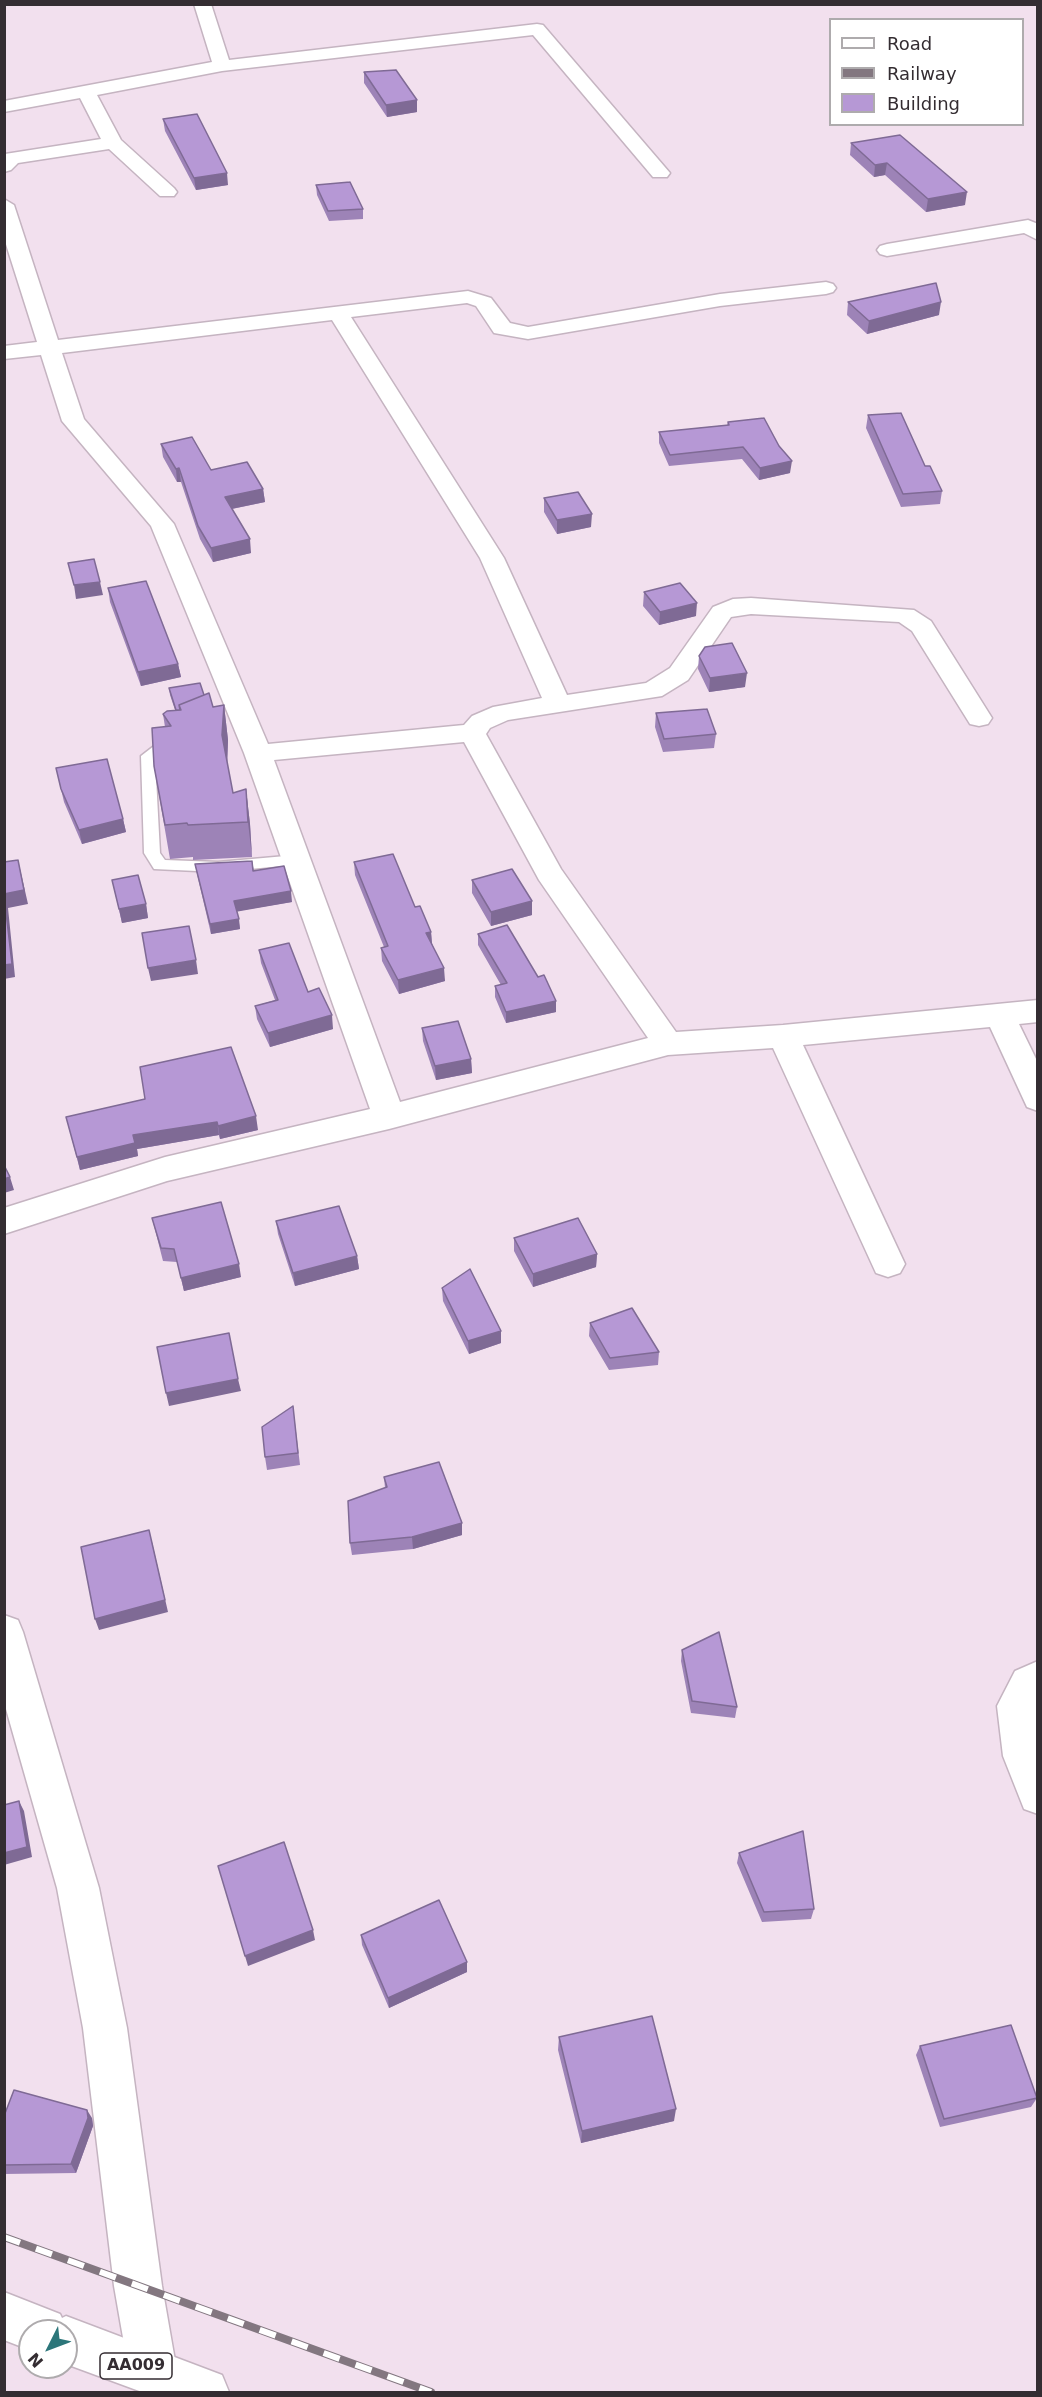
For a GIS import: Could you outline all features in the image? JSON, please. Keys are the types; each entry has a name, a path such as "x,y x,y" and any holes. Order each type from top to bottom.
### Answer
{"main road":[{"path":"202,4 222,66"},
{"path":"4,107 222,66 537,29 660,173"},
{"path":"86,92 113,143 167,192"},
{"path":"4,166 12,158 113,143"},
{"path":"4,205 52,348 73,421 162,524 235,712 258,753 389,1117"},
{"path":"887,250 1028,226 1038,234"},
{"path":"4,353 468,297 484,302 502,328 513,333 528,333 708,302 826,288"},
{"path":"338,313 492,558 558,704"},
{"path":"258,753 472,733 481,722 502,713 653,690 679,674 722,612 733,607 751,606 906,615 922,626 979,718"},
{"path":"472,733 549,873 668,1044"},
{"path":"4,1221 165,1169 389,1117 668,1044 783,1036 999,1013 1038,1011"},
{"path":"999,1013 1038,1099"},
{"path":"783,1036 888,1264"},
{"path":"4,1632 78,1888 105,2028 138,2286 153,2372"},
{"path":"1038,1679 1029,1684 1017,1706 1023,1756 1038,1795"},
{"name":"AA009","path":"78,2344 205,2392"}],"lane":[{"path":"190,730 170,738 148,756 152,853 160,865 218,867 297,860"}],"building":[{"path":"396,70 417,100 386,105 364,72"},
{"path":"197,114 227,173 194,178 163,119"},
{"path":"900,135 967,192 928,199 887,163 875,165 851,143"},
{"path":"350,182 363,209 328,211 316,185"},
{"path":"936,283 941,302 869,321 848,302"},
{"path":"901,413 925,466 930,466 942,491 903,494 868,415"},
{"path":"764,418 779,446 792,461 760,468 743,447 670,455 659,432 729,425 728,422"},
{"path":"192,437 211,470 247,462 263,489 225,497 250,539 211,548 198,526 179,468 176,469 161,444"},
{"path":"578,492 592,514 557,520 544,498"},
{"path":"94,559 100,582 74,585 68,563"},
{"path":"146,581 178,664 138,672 108,588"},
{"path":"680,583 697,603 660,612 644,592"},
{"path":"732,643 747,673 710,678 699,656 705,647"},
{"path":"200,683 204,695 179,705 180,710 176,710 169,688"},
{"path":"209,693 213,707 224,705 222,735 233,793 246,789 248,822 165,825 154,766 152,728 171,726 163,714 167,711 181,710 179,705"},
{"path":"707,709 716,734 664,739 656,713"},
{"path":"107,759 123,819 79,830 61,789 56,768"},
{"path":"393,854 415,907 420,906 431,932 426,933 444,968 398,980 381,948 388,946 354,862"},
{"path":"18,860 24,890 4,894 4,862"},
{"path":"252,861 253,871 284,866 291,891 234,901 239,919 210,924 195,864"},
{"path":"512,869 532,901 491,912 472,880"},
{"path":"138,875 146,904 119,909 112,880"},
{"path":"4,895 12,964 4,965"},
{"path":"507,925 538,977 544,975 556,1001 506,1012 495,986 507,983 478,934"},
{"path":"189,926 196,960 148,968 142,933"},
{"path":"289,943 308,992 319,988 332,1015 268,1033 255,1006 278,1000 259,950"},
{"path":"458,1021 471,1059 435,1066 422,1028"},
{"path":"231,1047 256,1116 218,1126 217,1122 133,1135 135,1143 77,1157 66,1117 145,1099 140,1067"},
{"path":"4,1165 10,1177 4,1179"},
{"path":"221,1202 239,1264 181,1278 174,1249 161,1248 152,1218"},
{"path":"339,1206 357,1256 293,1273 276,1221"},
{"path":"578,1218 597,1254 533,1274 514,1238"},
{"path":"470,1269 501,1331 468,1341 442,1288"},
{"path":"632,1308 659,1352 610,1358 590,1323"},
{"path":"229,1333 238,1379 166,1393 157,1347"},
{"path":"293,1406 298,1453 265,1457 262,1427"},
{"path":"439,1462 462,1523 412,1537 350,1543 348,1501 387,1487 384,1477"},
{"path":"149,1530 165,1600 95,1619 81,1547"},
{"path":"719,1632 737,1707 692,1701 682,1650"},
{"path":"19,1801 27,1847 4,1853 4,1805"},
{"path":"803,1831 814,1909 764,1912 739,1853"},
{"path":"284,1842 313,1930 245,1956 218,1866"},
{"path":"439,1900 467,1962 388,1998 361,1935"},
{"path":"652,2016 676,2109 582,2131 559,2037"},
{"path":"1011,2025 1037,2098 944,2119 920,2046"},
{"path":"14,2090 87,2110 88,2118 71,2164 4,2165 4,2116"}],"railway":[{"path":"4,2237 431,2392"}]}
